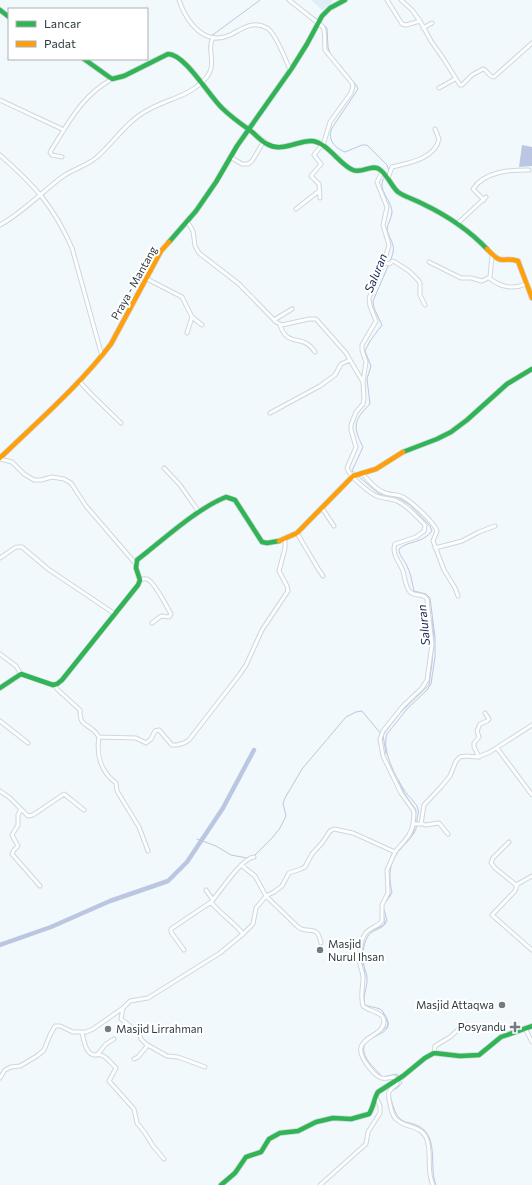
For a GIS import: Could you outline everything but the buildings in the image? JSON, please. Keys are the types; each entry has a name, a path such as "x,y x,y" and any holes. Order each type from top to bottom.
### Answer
{"street":[{"path":"179,0 190,23 201,33 213,38 230,35 243,27 248,26 261,26 267,28 273,34 292,67"},
{"path":"289,0 324,28 325,50 353,86 351,92 330,122 326,138 314,156 321,163 311,176 319,184 320,198"},
{"path":"334,2 345,0"},
{"path":"388,0 402,24 408,25 420,21"},
{"path":"401,0 412,10 420,21 423,28 444,58 459,85 462,85 472,75 484,69 490,76 494,77 532,43"},
{"name":"Praya - Mantang","path":"0,458 79,381 111,344 162,251 200,205 230,157 309,42 320,16 334,2"},
{"path":"0,10 8,16"},
{"path":"423,28 432,23"},
{"path":"0,225 10,219 65,175 94,159 125,127 148,110 184,94 202,83 210,71 212,61 211,43 213,38"},
{"path":"62,158 52,155 50,152 85,99 100,86 112,79 124,76 168,54 172,54 180,58 230,116 268,144 278,148 312,141 322,146 352,170 358,172 374,167 386,175 398,192 424,204 458,224 474,236 492,256 499,260 518,261 532,298"},
{"path":"85,60 112,79"},
{"path":"438,88 455,79"},
{"path":"0,100 64,130"},
{"path":"398,1079 394,1077 383,1079 379,1077 364,1060 361,1050 365,1041 380,1029 384,1023 384,1018 382,1015 362,1006 361,993 363,976 360,964 360,955 365,933 382,921 382,905 388,893 387,870 395,852 408,836 413,827 413,810 401,793 383,756 380,739 382,731 403,706 422,688 427,680 432,644 427,599 423,595 413,594 407,587 403,570 396,557 394,548 395,544 420,535 424,531 425,526 411,511 398,501 378,497 352,476 348,471 347,466 356,447 351,425 356,412 364,401 363,382 366,362 362,345 376,321 370,306 369,298 386,263 389,245 382,225 387,207 378,182 392,167 416,160 435,148 439,139 435,129"},
{"path":"230,157 242,164 248,164 252,161 264,141"},
{"path":"0,155 41,194 57,216 72,248 102,356"},
{"path":"458,224 485,199 473,189 484,178 506,171 529,170"},
{"path":"296,209 319,191"},
{"path":"187,221 193,231 195,246 199,252 239,284 280,325 286,336 290,339 305,341 315,352"},
{"path":"489,278 492,256"},
{"path":"386,263 393,261 416,277 420,282 420,295 425,305"},
{"path":"429,262 461,278 471,278 482,281 489,278"},
{"path":"489,278 498,285 503,286 519,287 526,284"},
{"path":"147,279 182,297 192,317 202,325"},
{"path":"274,320 292,309"},
{"path":"187,333 192,317"},
{"path":"280,325 316,319 346,353 363,382"},
{"path":"270,413 320,386 335,375 341,364 350,360"},
{"path":"135,563 140,556 199,512 226,497 232,498 243,511 262,542 270,543 285,539 297,533 352,476 377,468 398,454 442,437 460,426 504,386 532,369"},
{"path":"79,381 122,423"},
{"path":"0,458 12,462 24,474 34,480 52,477 56,479 64,479 71,483 86,506 135,563 140,580 138,585 71,670 56,685"},
{"path":"164,468 180,485 199,512"},
{"path":"360,473 383,492 399,495 407,499 434,524 436,531 433,541 435,548 444,570 458,596"},
{"path":"322,508 334,526"},
{"path":"435,548 462,541 495,526"},
{"path":"297,533 323,576"},
{"path":"0,654 16,666 21,674 56,685 57,689 80,710 80,718 82,723 92,729 99,737 136,738 146,743 151,739 157,730 159,730 172,745 184,743 189,740 240,674 246,665 262,630 288,591 279,571 285,548 285,539"},
{"path":"0,558 16,547 22,547 48,569 115,614"},
{"path":"140,580 149,580 159,593 171,614 170,616 158,617 152,623"},
{"path":"0,688 21,674"},
{"path":"479,757 474,747 474,743 479,737 477,731 480,724 489,719 485,713"},
{"path":"0,721 28,743"},
{"path":"420,824 424,804 450,776 456,761 460,757 479,757 497,748 532,725"},
{"path":"99,737 97,748 101,764 108,776 116,782 117,791 139,827 148,851"},
{"path":"497,748 532,795"},
{"path":"0,791 10,798 28,816 31,816 64,794 84,810"},
{"path":"21,809 18,815 18,825 12,835 18,846 12,854 40,886"},
{"path":"413,824 425,825 439,823 448,834"},
{"path":"0,1078 6,1070 11,1067 24,1064 44,1050 50,1034 55,1026 60,1026 73,1032 82,1033 93,1029 123,1008 130,1001 148,998 220,953 253,924 256,908 266,896 282,886 288,873 305,867 312,854 332,830 353,833 395,852"},
{"path":"509,842 493,858 491,863 514,884 518,885"},
{"path":"184,950 171,932 171,929 212,901 241,864 251,857 254,857"},
{"path":"241,864 255,876 266,896 301,930 310,929 315,931 321,943"},
{"path":"532,876 518,885 515,891 492,915 532,950"},
{"path":"206,890 220,912 243,934"},
{"path":"123,1008 121,1019 139,1033 144,1042 148,1045 166,1056 178,1057 205,1067"},
{"path":"434,1053 435,1046 450,1038 461,1027 467,1024"},
{"path":"221,1185 235,1173 246,1157 261,1152 272,1137 280,1133 298,1131 316,1122 333,1118 351,1119 360,1117 371,1111 375,1103 376,1096 384,1087 403,1076 425,1058 434,1053 460,1056 479,1055 501,1038 532,1026"},
{"path":"525,1028 532,1042"},
{"path":"82,1033 87,1049 93,1055 104,1056 116,1068 109,1081 132,1106 135,1111 137,1123 164,1159"},
{"path":"97,1055 106,1044 114,1039"},
{"path":"134,1059 138,1057 148,1045"},
{"path":"398,1079 397,1084 388,1094 392,1114 402,1124 417,1128 426,1137 432,1185"},
{"path":"320,1185 366,1144 368,1132 381,1109 376,1096"}],"shaded area":[{"path":"311,0 333,0 330,5 322,10"}],"water":[{"path":"522,145 532,147 532,166 519,167"}],"waterway":[{"name":"Saluran","path":"211,36 260,0"},
{"name":"Saluran","path":"303,9 318,20"},
{"name":"Saluran","path":"320,22 327,28 328,47 331,56"},
{"name":"Saluran","path":"339,64 358,89 332,128 331,140 335,146 345,152 362,145 367,145 387,165 389,171"},
{"name":"Saluran","path":"385,177 382,181 382,185 390,203 392,212 387,230 393,248 390,261"},
{"name":"Saluran","path":"354,472 352,471 363,447 357,434 356,424 358,419 370,404 367,379 371,366 365,351 370,341 382,325 374,308 373,301 389,264"},
{"name":"Saluran","path":"358,476 379,494 399,498 410,505 430,526 432,531 424,538 407,544 399,549 401,556 410,572 414,591 426,594 430,598 435,637 435,657 431,684 427,690 407,709 387,734 386,748 391,765 403,788 416,805 418,812 415,831 398,851 393,860 390,876 392,893 383,906"},
{"name":"Saluran","path":"386,754 383,735 399,714 429,685 434,637 432,620"},
{"path":"197,839 216,846 231,855 247,858 255,855 280,828 286,816 283,803 302,769 346,717 362,711 381,734"},
{"path":"0,945 51,927 110,901 168,881 187,862 223,808 254,750"},
{"name":"Saluran","path":"399,781 404,793 416,810 415,823"},
{"name":"Saluran","path":"410,835 413,833 415,826"},
{"name":"Saluran","path":"389,885 390,896"},
{"name":"Saluran","path":"384,909 387,921 382,927 369,935 364,948 363,962 367,976 364,1002 365,1005 381,1010 387,1018 388,1025 386,1030 367,1042 364,1046 364,1052 369,1062 382,1077 397,1074 398,1077"},
{"name":"Saluran","path":"371,931 384,925 385,921 383,914"},
{"name":"Saluran","path":"363,941 363,966"},
{"name":"Saluran","path":"363,991 365,976 364,969"},
{"name":"Saluran","path":"379,1033 387,1027 388,1023 383,1013"},
{"name":"Saluran","path":"395,1087 398,1086 398,1080"},
{"name":"Saluran","path":"400,1080 402,1083 390,1093 393,1106 399,1118 418,1126 428,1134 432,1148 433,1172 436,1185"},
{"name":"Saluran","path":"397,1118 403,1121"}],"traffic: fast":[{"path":"292,68 322,16 330,8 345,0"},
{"path":"0,10 8,16"},
{"path":"85,60 112,79 124,76 168,54 175,56 189,68 222,108 265,143 273,146 284,147 307,141 318,142 328,149 343,164 353,170 360,171 373,168 379,169 385,174 398,192 449,218 465,229 487,249"},
{"path":"169,242 196,211 216,182 237,146 292,68"},
{"path":"403,452 451,432 467,420 507,384 532,369"},
{"path":"0,688 21,674 53,685 62,680 138,585 140,580 136,568 137,560 169,534 215,502 226,497 235,500 262,542 267,543 279,541"},
{"path":"221,1185 235,1173 246,1157 261,1152 269,1139 280,1133 298,1131 316,1122 333,1118 351,1119 369,1114 378,1092 434,1053 460,1056 479,1055 501,1037 532,1026"}],"traffic: slow":[{"path":"0,458 72,389 111,344 161,251 169,242"},
{"path":"487,249 496,258 518,261 532,298"},
{"path":"279,541 297,533 353,476 376,469 403,452"}],"place":[{"name":"Masjid Nurul Ihsan","path":"320,950"},
{"name":"Masjid Attaqwa","path":"502,1005"},
{"name":"Posyandu","path":"515,1027"},
{"name":"Masjid Lirrahman","path":"108,1029"}]}
